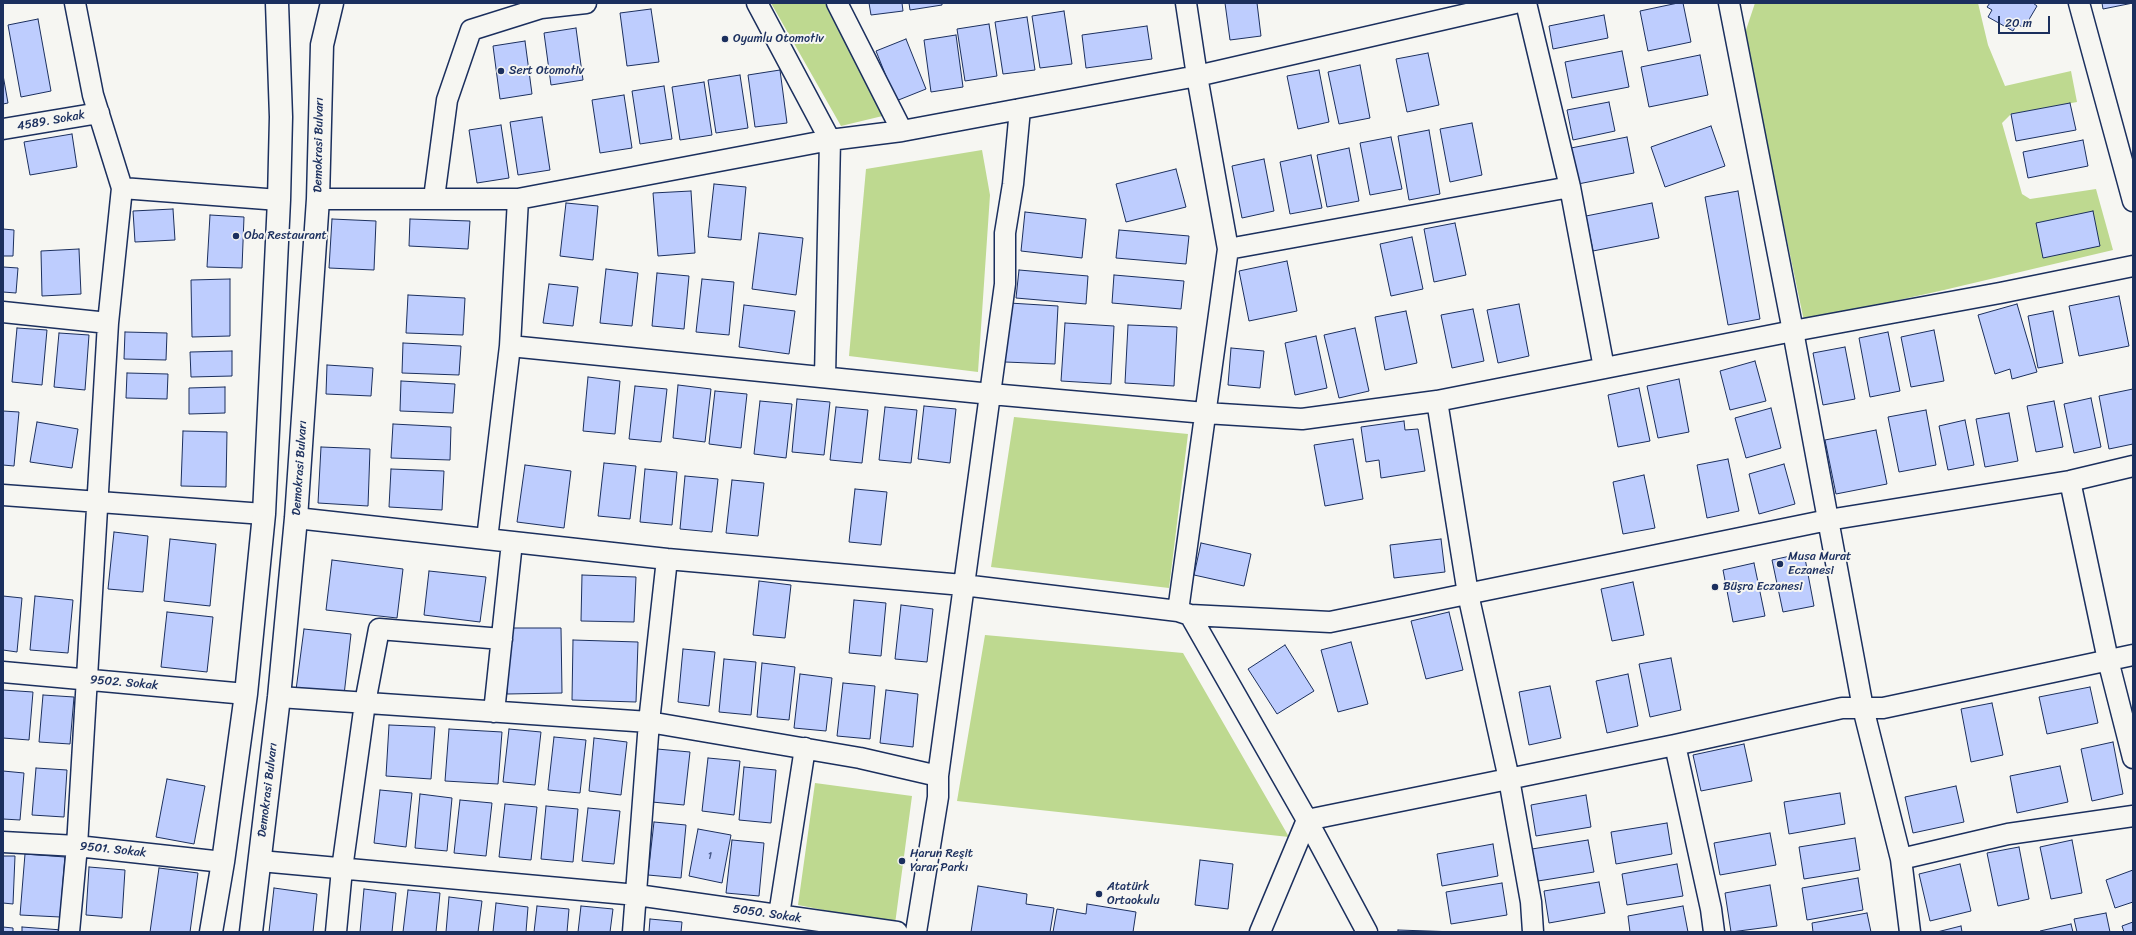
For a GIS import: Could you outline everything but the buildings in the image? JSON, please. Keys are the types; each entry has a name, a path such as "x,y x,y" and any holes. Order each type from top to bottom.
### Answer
{"main road":[{"path":"211,932 224,862 246,694 264,514 280,200 281,117 277,3"},
{"name":"Demokrasi Bulvarı","path":"251,932 279,697 296,518 318,199 322,45 332,3"}],"street":[{"path":"69,932 77,846 108,323 122,188 93,95 75,3"},
{"path":"434,198 447,100 471,30 541,8 586,3"},
{"path":"757,3 830,140 825,377"},
{"path":"837,3 902,131"},
{"path":"1186,3 1197,76 1228,249 1205,413 1184,613 1307,820 1367,932"},
{"path":"318,199 518,199 830,140 902,131 1197,76 1516,3"},
{"path":"1526,3 1570,187 1604,368"},
{"path":"1729,3 1793,331 1863,708 1901,859 1910,932"},
{"path":"2080,3 2133,201"},
{"path":"916,932 938,797 938,776 1005,284 1005,233 1013,184 1020,109"},
{"name":"4589. Sokak","path":"3,130 99,113"},
{"path":"1228,249 1570,187"},
{"path":"122,188 280,200"},
{"path":"487,539 510,346 518,199"},
{"path":"510,346 991,394 1205,413 1302,418 1437,401 2133,266"},
{"path":"3,312 108,323"},
{"path":"1437,401 1468,594 1509,779 1531,902 1533,932"},
{"path":"296,518 667,559 964,586 1184,613 1330,622 1828,520 2070,481 2133,466"},
{"path":"2070,481 2108,660 2133,758"},
{"path":"3,495 264,514"},
{"path":"494,712 512,542"},
{"path":"633,932 649,722 667,559"},
{"path":"336,932 342,869 365,703 379,629 502,639"},
{"path":"1307,820 1676,745 1842,708 1883,708 2133,655"},
{"name":"9502. Sokak","path":"3,672 246,694"},
{"path":"279,697 649,722 860,758 938,776"},
{"path":"1676,745 1711,909 1714,932"},
{"path":"779,915 805,748"},
{"path":"1901,859 2008,834 2133,816"},
{"path":"1260,932 1307,820"},
{"name":"9501. Sokak","path":"3,842 77,846 224,862"},
{"name":"5050. Sokak","path":"260,861 637,895 897,932"}],"green space":[{"path":"771,3 834,3 895,113 841,126"},
{"path":"1755,3 1978,3 1988,45 2005,86 2071,71 2077,102 2011,114 2002,123 2022,194 2030,199 2096,189 2113,250 1804,321 1744,36"},
{"path":"982,150 990,195 978,372 849,356 866,169"},
{"path":"1014,417 1188,434 1169,588 991,567"},
{"path":"985,635 1183,653 1289,837 957,801"},
{"path":"815,783 912,796 895,924 798,905"}],"place":[{"name":"Oyumlu Otomotiv","path":"725,39"},
{"name":"Sert Otomotiv","path":"501,71"},
{"name":"Oba Restaurant","path":"236,236"},
{"name":"Musa Murat Eczanesi","path":"1780,564"},
{"name":"Büşra Eczanesi","path":"1715,587"},
{"name":"Harun Reşit Yarar Parkı","path":"902,861"},
{"name":"Atatürk Ortaokulu","path":"1099,894"}]}
